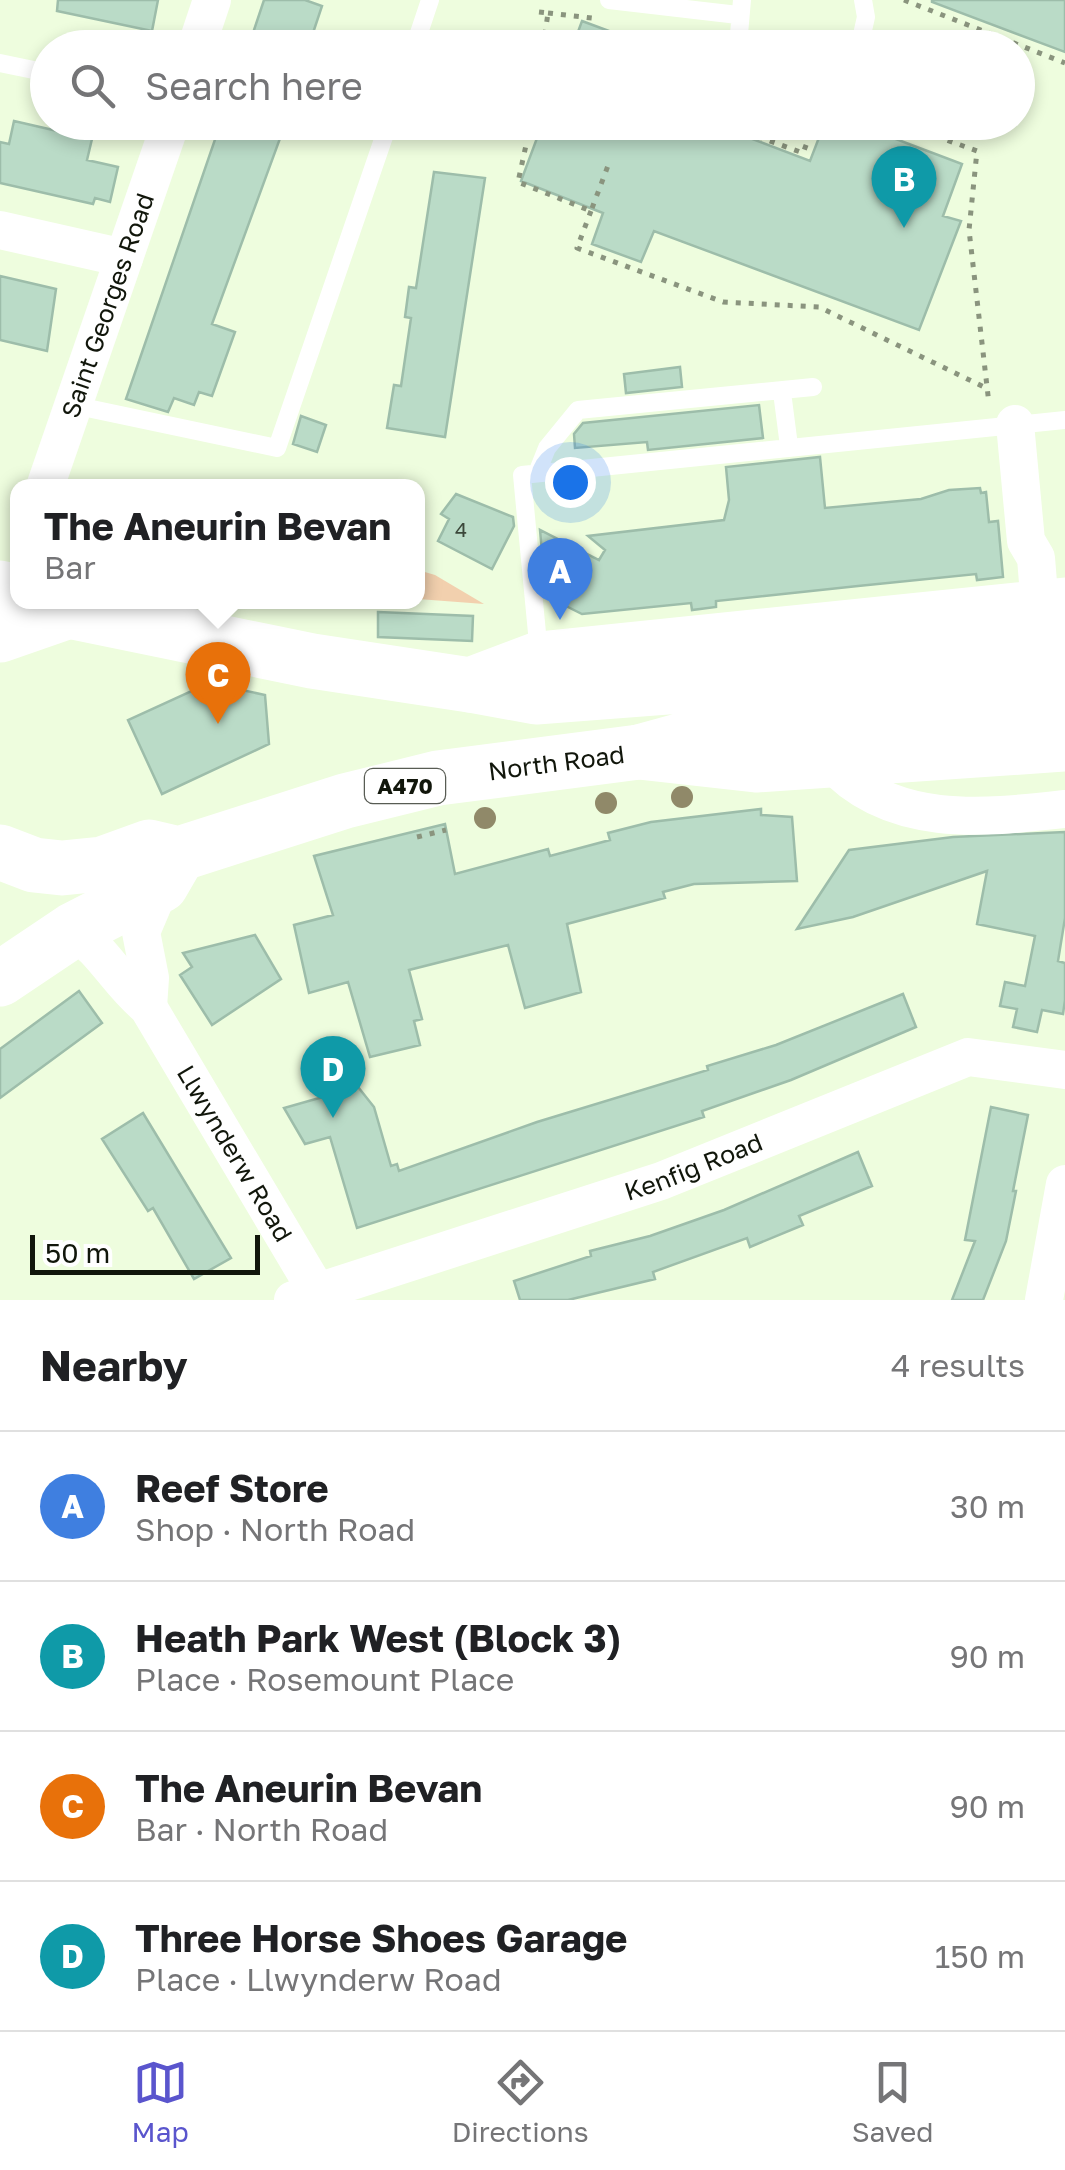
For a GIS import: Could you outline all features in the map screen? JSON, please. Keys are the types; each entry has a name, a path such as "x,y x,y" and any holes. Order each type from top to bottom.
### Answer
{"main road":[{"path":"470,685 539,659 1059,606"},
{"name":"North Road","path":"0,635 51,609"},
{"name":"North Road","path":"71,609 312,661 536,697 1065,698"},
{"name":"North Road","path":"0,852 34,864 62,868 102,864 149,847 170,869 401,786 490,769 639,752 748,722 789,699 1065,657"},
{"path":"639,752 756,765 1065,744"},
{"name":"A470","path":"0,979 170,869"}],"street":[{"path":"202,30 212,0"},
{"name":"Saint Georges Road","path":"48,479 165,140"},
{"path":"0,230 124,258"},
{"path":"1002,421 1026,542 1059,606"},
{"path":"830,762 847,781 872,794 942,816 982,818 1065,808"},
{"name":"Llwynderw Road","path":"148,1007 150,978 141,932 170,869"},
{"name":"Llwynderw Road","path":"74,930 108,959 129,992 148,1007 311,1297"},
{"name":"Kenfig Road","path":"311,1297 660,1181 968,1056 1065,1070"},
{"path":"1044,1300 1065,1184"}],"lane":[{"path":"420,30 430,0"},
{"path":"610,0 740,8"},
{"path":"863,0 863,30"},
{"path":"0,63 30,69"},
{"path":"73,405 277,448 382,140"},
{"path":"536,473 554,437 578,410 813,388"},
{"path":"782,392 788,446"},
{"path":"539,659 522,475 1002,421 1065,420"}],"path":[{"path":"901,1 978,30"},
{"path":"539,12 548,13 546,30"},
{"path":"1035,52 1065,63"},
{"path":"527,140 518,182 591,211"},
{"path":"768,140 803,153 808,140"},
{"path":"948,140 977,151 969,230 986,388 1002,421"},
{"path":"609,163 577,248 722,302 818,307 986,388"},
{"path":"417,837 446,830"}],"shaded area":[{"path":"425,572 435,575 484,604 425,600"}],"building":[{"path":"58,0 158,0 152,30 57,11"},
{"path":"264,0 305,0 322,6 314,30 254,30"},
{"path":"1065,0 1065,52 1035,41 1035,30 1006,30 932,2"},
{"path":"582,21 606,30 579,30"},
{"path":"14,121 30,125 30,140 92,140 87,160 118,167 110,202 95,198 93,204 0,183 0,142 9,144"},
{"path":"215,140 279,140 212,324 235,332 212,396 199,392 194,405 174,398 168,412 126,399"},
{"path":"536,140 755,140 810,161 818,140 899,140 962,164 943,216 961,221 919,330 654,231 641,262 592,244 603,213 521,181"},
{"path":"434,172 485,178 445,437 387,428 394,385 401,386 411,318 405,317 409,287 416,288"},
{"path":"0,276 56,289 47,351 0,340"},
{"path":"680,367 682,387 626,393 624,374"},
{"path":"759,405 763,438 648,450 647,442 575,448 574,434 583,423"},
{"path":"301,416 326,425 317,452 293,444"},
{"path":"820,457 825,508 921,499 949,490 980,488 981,493 986,492 989,522 998,521 1003,577 977,580 976,574 716,601 716,607 692,610 691,603 582,614 546,596 540,530 599,560 605,550 588,536 724,520 729,500 726,467"},
{"path":"456,494 513,517 514,526 492,569 438,541 449,519 441,514"},
{"path":"378,612 473,616 472,641 378,637"},
{"path":"209,683 265,695 269,744 162,794 128,720"},
{"path":"761,809 761,815 792,817 797,881 694,884 663,892 665,898 567,924 581,992 525,1008 508,945 409,970 422,1019 414,1021 420,1045 370,1057 348,982 309,993 294,925 333,915 314,856 445,824 455,874 548,849 550,856 610,840 608,833 651,822"},
{"path":"1065,832 1065,918 1058,961 1065,963 1065,1000 1063,1014 1042,1010 1037,1032 1013,1027 1017,1009 1000,1006 1005,982 1025,986 1035,936 977,924 987,871 853,917 797,929 849,850 953,837"},
{"path":"255,935 281,979 212,1025 180,975 192,967 183,953"},
{"path":"79,991 102,1023 0,1098 0,1049"},
{"path":"903,994 916,1027 791,1080 702,1111 704,1117 357,1228 330,1137 305,1144 284,1108 358,1087 374,1107 391,1166 397,1164 399,1171 537,1122 708,1070 707,1066 776,1045"},
{"path":"991,1107 1028,1115 1006,1241 983,1300 952,1300 975,1241 965,1240"},
{"path":"143,1113 231,1258 194,1279 153,1208 148,1211 102,1139"},
{"path":"858,1152 872,1186 799,1216 803,1225 750,1247 747,1238 653,1272 655,1279 568,1300 520,1300 514,1281 591,1256 590,1251 650,1236 724,1210"}],"place":[{"name":"Heath Park West (Block 3)","path":"904,228"},
{"name":"Reef Store","path":"560,620"},
{"name":"The Aneurin Bevan","path":"218,724"},
{"name":"Three Horse Shoes Garage","path":"333,1118"}]}
